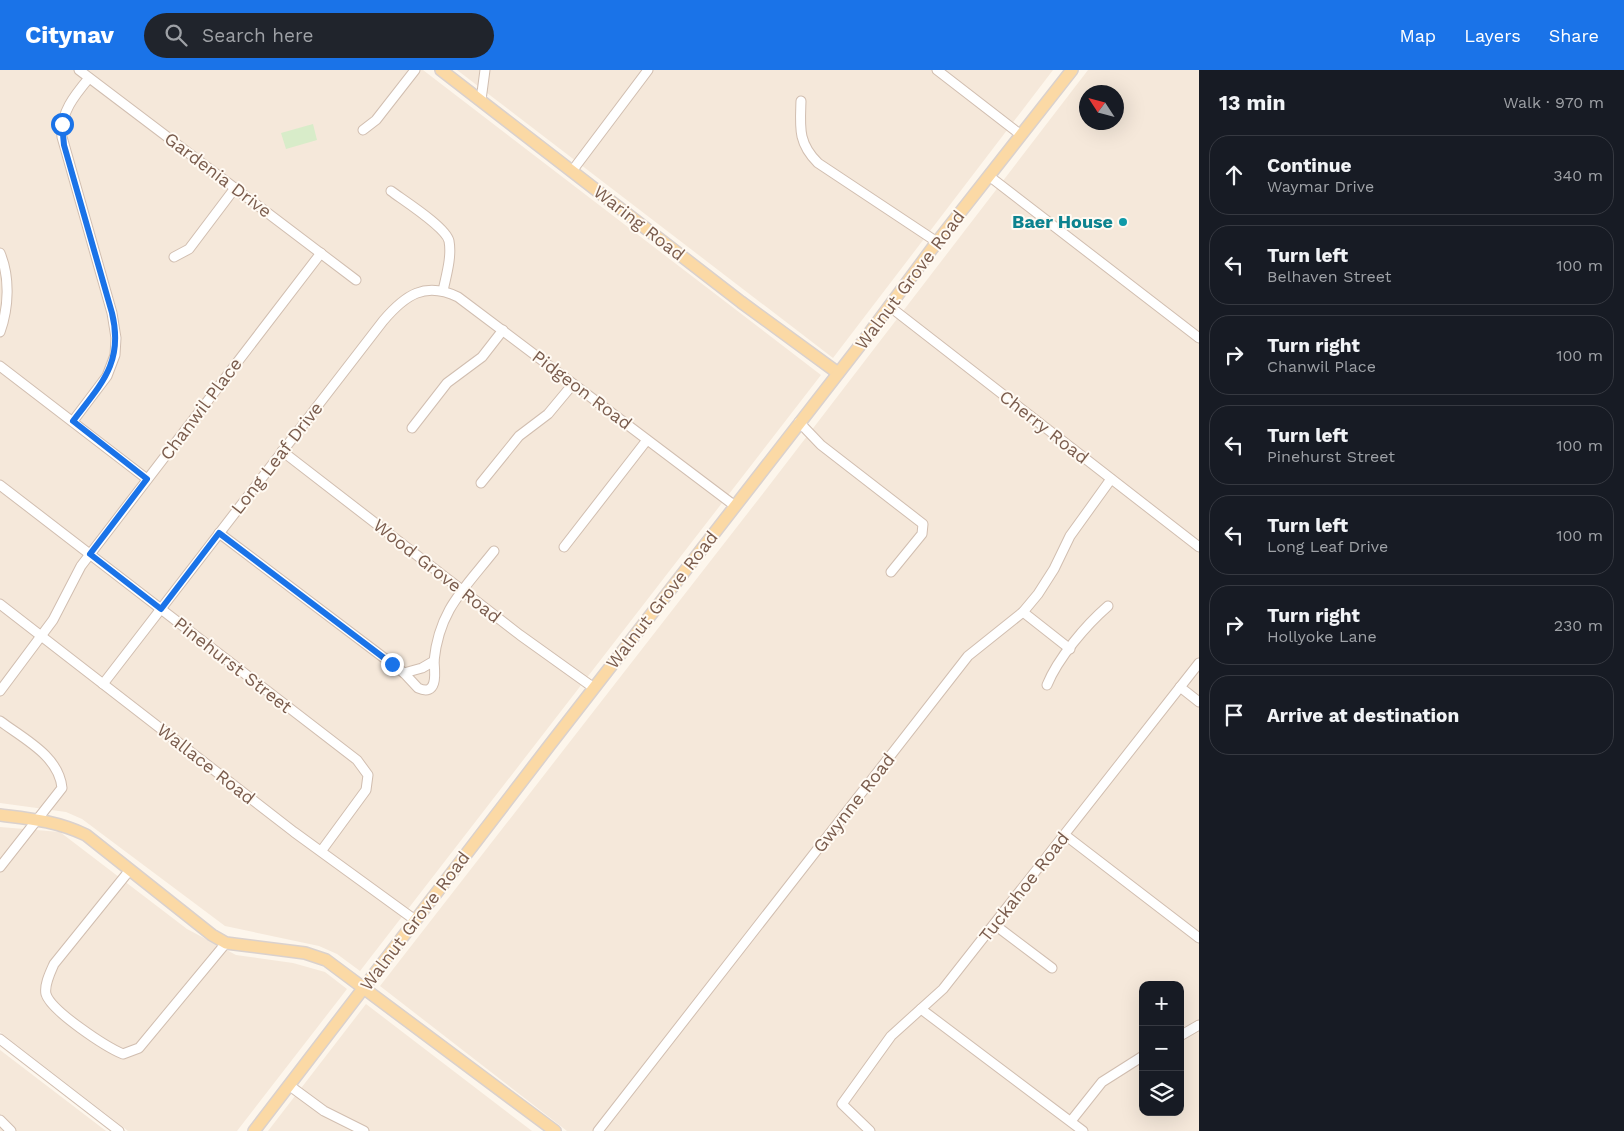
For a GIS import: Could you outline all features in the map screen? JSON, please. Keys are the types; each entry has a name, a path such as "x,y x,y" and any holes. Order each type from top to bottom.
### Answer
{"main road":[{"name":"Waring Road","path":"441,70 741,302 838,373"},
{"name":"Walnut Grove Road","path":"254,1131 937,242 1072,70"},
{"path":"0,815 39,819 64,825 86,835 226,943 305,953 326,960 556,1131"}],"street":[{"name":"Gardenia Drive","path":"79,70 356,280"},
{"path":"363,130 376,120 415,70"},
{"path":"481,100 485,70"},
{"path":"572,171 648,70"},
{"path":"937,70 1021,135"},
{"path":"73,421 107,376 113,363 116,344 112,313 62,137 62,124 66,109 89,78"},
{"path":"801,101 800,130 806,151 818,162 937,242"},
{"path":"989,176 1199,338"},
{"path":"174,257 189,249 235,188"},
{"path":"391,191 440,228 448,238 450,250 443,291"},
{"path":"0,253 7,296 0,332"},
{"name":"Chanwil Place","path":"0,691 54,620 76,573 321,253"},
{"name":"Long Leaf Drive","path":"103,684 396,305 412,294 443,291"},
{"name":"Pidgeon Road","path":"443,291 458,298 503,330 735,506"},
{"name":"Cherry Road","path":"889,306 1199,547"},
{"path":"412,428 447,383 482,357 503,330"},
{"path":"0,366 147,479"},
{"path":"481,482 519,436 548,414 573,384"},
{"path":"799,422 821,445 923,524 922,534 891,572"},
{"path":"564,547 647,440"},
{"name":"Wood Grove Road","path":"282,451 463,591 594,688"},
{"name":"Gwynne Road","path":"598,1131 968,656 1022,612 1038,594 1054,569 1070,536 1111,479"},
{"name":"Pinehurst Street","path":"0,485 357,760 368,775 366,790 322,850"},
{"path":"219,533 404,673 418,688 427,690 431,688 436,680 434,661 436,641 441,624 494,550"},
{"name":"Wallace Road","path":"0,604 294,832 322,850 415,920"},
{"path":"1047,685 1051,675 1070,649 1094,618 1108,606"},
{"path":"1022,612 1070,649"},
{"path":"404,673 422,668 434,661"},
{"name":"Tuckahoe Road","path":"870,1131 842,1104 891,1036 943,989 1199,663"},
{"path":"1180,687 1199,702"},
{"path":"0,721 52,761 61,777 62,788 0,867"},
{"path":"1065,835 1199,938"},
{"path":"129,870 54,964 47,981 46,994 56,1008 104,1046 122,1054 139,1048 226,943"},
{"path":"994,925 1052,968"},
{"path":"921,1009 1083,1131"},
{"path":"1184,1034 1199,1025"},
{"path":"0,1039 119,1131"},
{"path":"1071,1121 1102,1082 1139,1059"},
{"path":"290,1086 324,1112 364,1131"},
{"path":"0,1120 11,1131"}],"shaded area":[{"path":"0,70 423,70 821,375 360,971 337,954 319,946 225,926 82,819 66,812 0,803"},
{"path":"457,70 1053,70 833,358"},
{"path":"1088,70 1199,70 1199,1131 567,1131 380,986 768,487"},
{"path":"0,827 60,832 187,929 236,955 293,963 325,972 347,989 237,1131 128,1131 0,1032"},
{"path":"366,1004 532,1131 268,1131"},
{"path":"0,1050 106,1131 0,1131"}],"green space":[{"path":"313,124 317,140 286,149 281,133"}],"place":[{"name":"Baer House","path":"1123,222"}],"route":[{"path":"62,124 64,145 112,313 116,338 113,363 107,376 73,421 147,479 90,554 161,609 219,533 392,664"}]}
